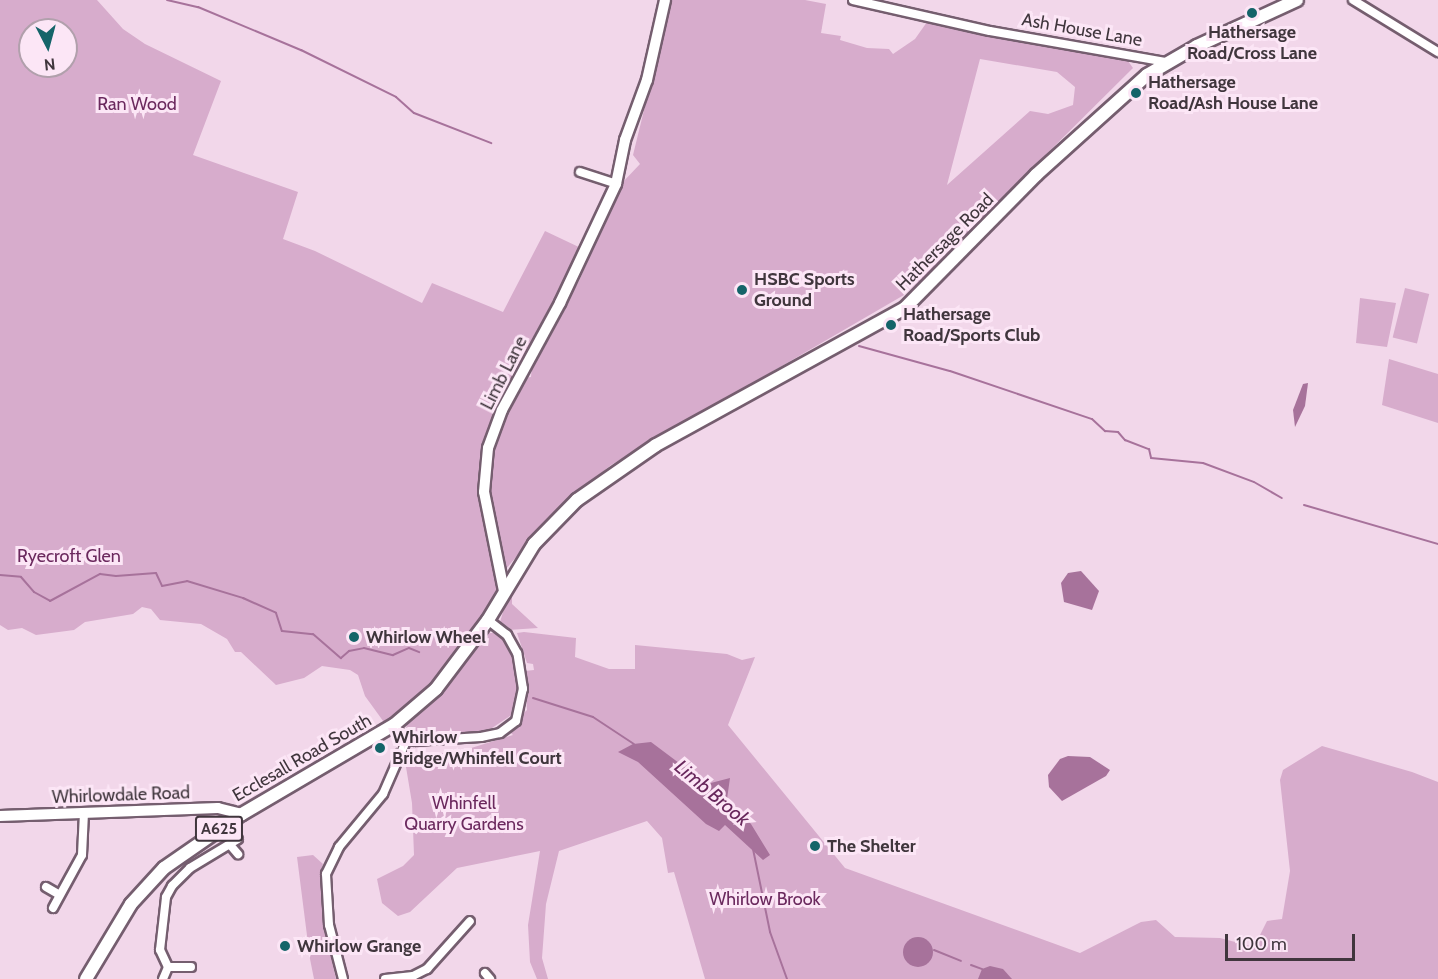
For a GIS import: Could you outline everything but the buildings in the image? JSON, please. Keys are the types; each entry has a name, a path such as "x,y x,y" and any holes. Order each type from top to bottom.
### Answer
{"main road":[{"name":"Hathersage Road","path":"504,591 545,532 578,500 626,464 910,303 1108,107 1165,62 1298,0"},
{"name":"Ecclesall Road South","path":"86,979 148,882 242,814 394,725 436,689 488,620 504,591"}],"street":[{"name":"Limb Lane","path":"504,591 484,492 488,448 506,400 560,303 616,184 625,140 647,80 665,0"},
{"name":"Ash House Lane","path":"853,0 990,31 1165,62"},
{"path":"1353,0 1438,52"},
{"path":"580,172 616,184"},
{"path":"343,979 330,925 326,874 339,847 384,794 407,739 481,737 500,733 516,721 523,689 517,653 507,635 488,620"},
{"name":"Ecclesall Road South","path":"394,725 407,739"},
{"name":"Whirlowdale Road","path":"0,816 218,808 242,814"},
{"path":"53,908 58,894 82,855 84,813"},
{"path":"164,979 168,967 160,950 166,897 172,886 190,868 234,842 238,854"},
{"path":"46,887 58,894"},
{"path":"385,979 413,976 427,969 470,921"},
{"path":"168,967 191,967"}],"green space":[{"path":"0,0 97,0 123,29 145,44 221,81 193,155 298,192 283,239 315,251 422,303 432,283 503,312 545,231 583,249 490,423 481,451 478,492 497,577 497,597 459,654 430,687 386,725 365,696 358,675 350,670 322,666 304,678 276,685 241,652 235,652 227,639 201,624 160,620 151,609 142,607 133,614 85,622 74,630 36,635 22,628 8,630 0,625"},
{"name":"HSBC Sports Ground","path":"671,0 805,0 826,4 821,33 841,36 840,40 867,48 889,49 893,54 915,39 927,22 1128,61 1133,68 959,241 951,241 937,265 904,295 611,465 557,509 505,570 489,488 494,444 524,378 531,377 532,364 579,281 622,183 640,164 633,155","holes":["980,59 1057,72 1075,87 1073,105 1048,114 1030,111 947,185"]},
{"path":"1405,288 1429,294 1417,344 1393,337"},
{"path":"1360,298 1396,303 1387,347 1356,343"},
{"path":"1389,359 1438,374 1438,423 1382,405"},
{"path":"512,597 512,604 538,628 508,630 500,622 507,599"},
{"path":"488,633 495,633 503,639 513,660 518,699 513,714 489,730 412,738 406,733 407,722 450,681"},
{"name":"Whirlow Brook","path":"517,633 576,638 575,657 609,669 635,669 635,645 727,654 742,660 755,657 728,725 845,868 1080,953 1141,922 1156,920 1175,937 1220,938 1254,947 1267,921 1282,919 1290,871 1280,780 1283,770 1322,746 1412,772 1438,782 1438,979 705,979 674,872 668,873 662,838 647,821 559,851 546,904 542,958 548,979 537,979 530,962 528,925 540,851 457,868 410,912 398,916 382,903 377,879 403,866 414,855 412,803 405,761 411,753 455,753 513,735 507,729 527,710 525,671 534,670 533,664 527,663"},
{"path":"313,855 323,864 320,873 328,945 336,979 314,979 310,959 297,857"}],"water":[{"path":"1308,383 1305,406 1295,427 1293,410 1303,384"},
{"path":"1081,571 1099,591 1092,610 1064,602 1061,583 1068,573"},
{"path":"651,742 707,784 730,778 727,799 751,824 770,855 763,860 725,825 719,831 706,824 638,762 618,752 633,744"},
{"path":"1068,756 1090,757 1110,770 1106,776 1062,801 1049,787 1048,775 1060,759"},
{"path":"918,937 929,941 933,952 929,963 918,967 907,963 903,952 907,941"},
{"path":"990,966 1003,969 1012,979 978,979 982,969"}],"waterway":[{"path":"167,0 198,7 301,50 396,97 414,113 491,143"},
{"path":"859,346 950,371 1092,419 1105,431 1118,432 1125,440 1149,449 1151,458 1203,463 1254,482 1282,498"},
{"path":"1304,505 1438,544"},
{"name":"Limb Brook","path":"0,575 21,577 34,592 50,601 100,574 116,576 156,573 162,586 187,581 243,598 276,613 282,631 313,634 341,658 349,651 364,648 393,655 409,648 419,652"},
{"name":"Limb Brook","path":"533,698 593,717 634,744"},
{"name":"Limb Brook","path":"753,849 770,932 787,979"},
{"path":"934,950 961,961"},
{"path":"971,965 982,969"}],"place":[{"name":"Hathersage Road/Cross Lane","path":"1252,13"},
{"name":"Hathersage Road/Ash House Lane","path":"1136,93"},
{"name":"HSBC Sports Ground","path":"742,290"},
{"name":"Hathersage Road/Sports Club","path":"891,325"},
{"name":"Whirlow Wheel","path":"354,637"},
{"name":"Whirlow Bridge/Whinfell Court","path":"380,748"},
{"name":"The Shelter","path":"815,846"},
{"name":"Whirlow Grange","path":"285,946"}],"park label":[{"name":"Ran Wood","path":"137,104"},
{"name":"Ryecroft Glen","path":"69,556"},
{"name":"Whinfell Quarry Gardens","path":"464,814"}]}
